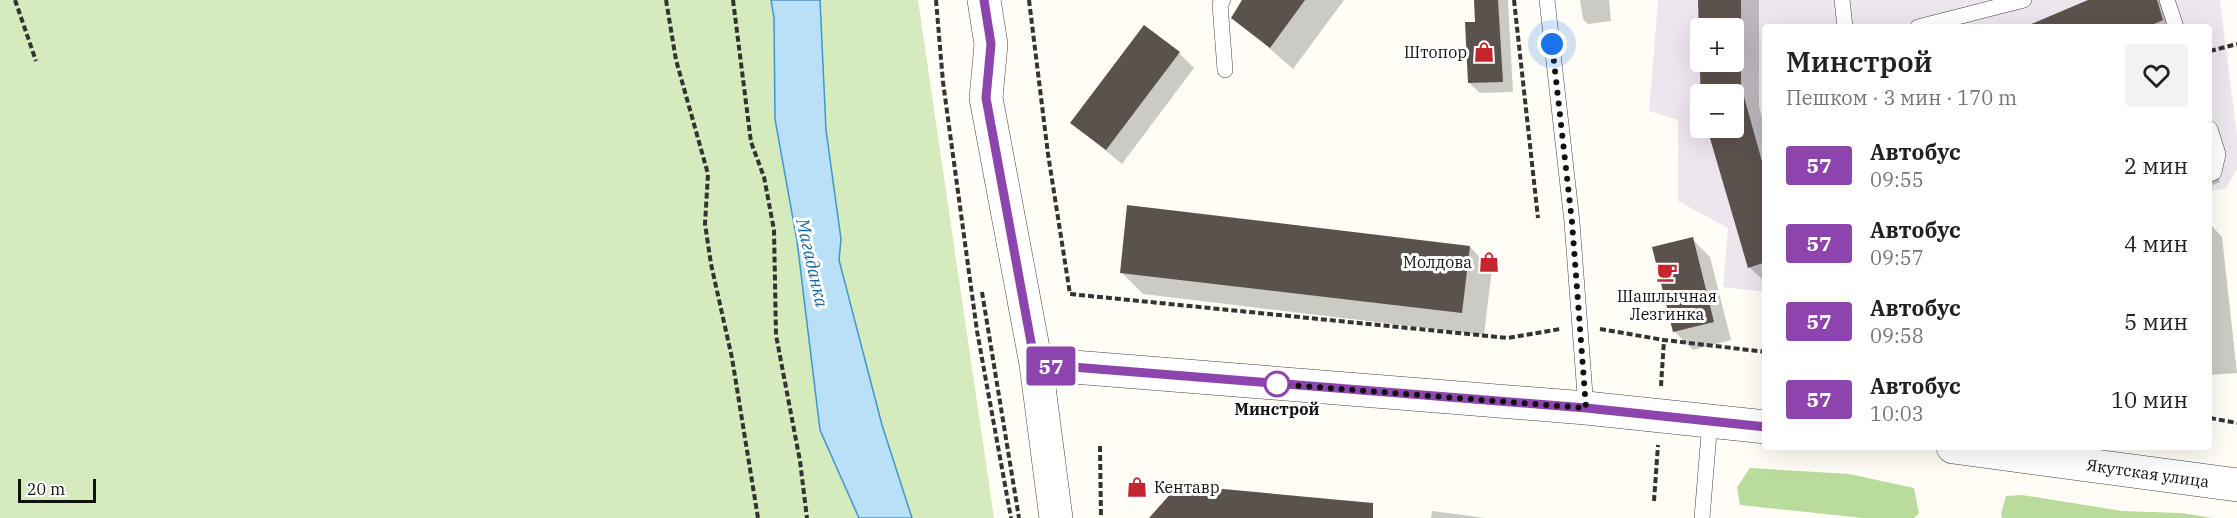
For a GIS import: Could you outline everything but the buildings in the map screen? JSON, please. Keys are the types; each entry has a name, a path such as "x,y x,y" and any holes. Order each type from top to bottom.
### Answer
{"street":[{"path":"984,0 991,44 986,98 1035,364 1056,518"},
{"path":"1035,364 1586,408 1762,427"},
{"name":"Якутская улица","path":"1975,450 2237,485"}],"lane":[{"path":"1223,0 1220,4 1225,70"},
{"path":"1547,0 1572,222 1586,408"},
{"path":"1842,0 1845,24"},
{"path":"1930,24 2024,0"},
{"path":"2167,0 2175,24"},
{"path":"2212,135 2218,154 2212,173"},
{"path":"1703,514 1710,421"}],"path":[{"path":"15,0 36,61"},
{"path":"666,0 676,60 708,174 705,224 711,264 732,358 758,518"},
{"path":"733,0 751,142 764,177 774,230 776,335 800,461 807,518"},
{"path":"936,0 944,82 977,331 1011,518"},
{"path":"1029,0 1048,154 1070,294 1508,338 1580,325 1664,340 1762,352"},
{"path":"1514,0 1538,218"},
{"path":"2212,50 2237,44"},
{"path":"982,292 1019,518"},
{"path":"2212,418 2237,423"},
{"path":"1100,446 1101,518"}],"shaded area":[{"path":"1658,0 2220,0 2237,136 2237,169 2226,188 2212,191 2212,24 1762,24 1762,292 1723,287 1728,228 1678,201 1678,120 1649,111"}],"green space":[{"path":"0,0 918,0 994,518 0,518"},
{"path":"1750,468 1849,474 1914,488 1919,513 1914,518 1863,518 1740,505 1737,487"},
{"path":"2022,495 2122,511 2181,513 2213,518 2002,518 2006,496"}],"water":[{"name":"Магаданка","path":"771,0 820,0 826,130 841,239 839,260 882,425 912,518 859,518 820,430 797,241 775,119 774,18"}],"bus line":[{"name":"57","path":"984,0 991,44 986,98 1035,364 1586,408 1762,427"}],"place":[{"name":"Штопор","path":"1484,52"},
{"name":"Молдова","path":"1489,262"},
{"name":"Шашлычная Лезгинка","path":"1667,272"},
{"name":"Минстрой","path":"1277,384"},
{"name":"Кентавр","path":"1137,487"}],"route":[{"path":"1277,384 1586,408 1572,222 1552,44"}]}
